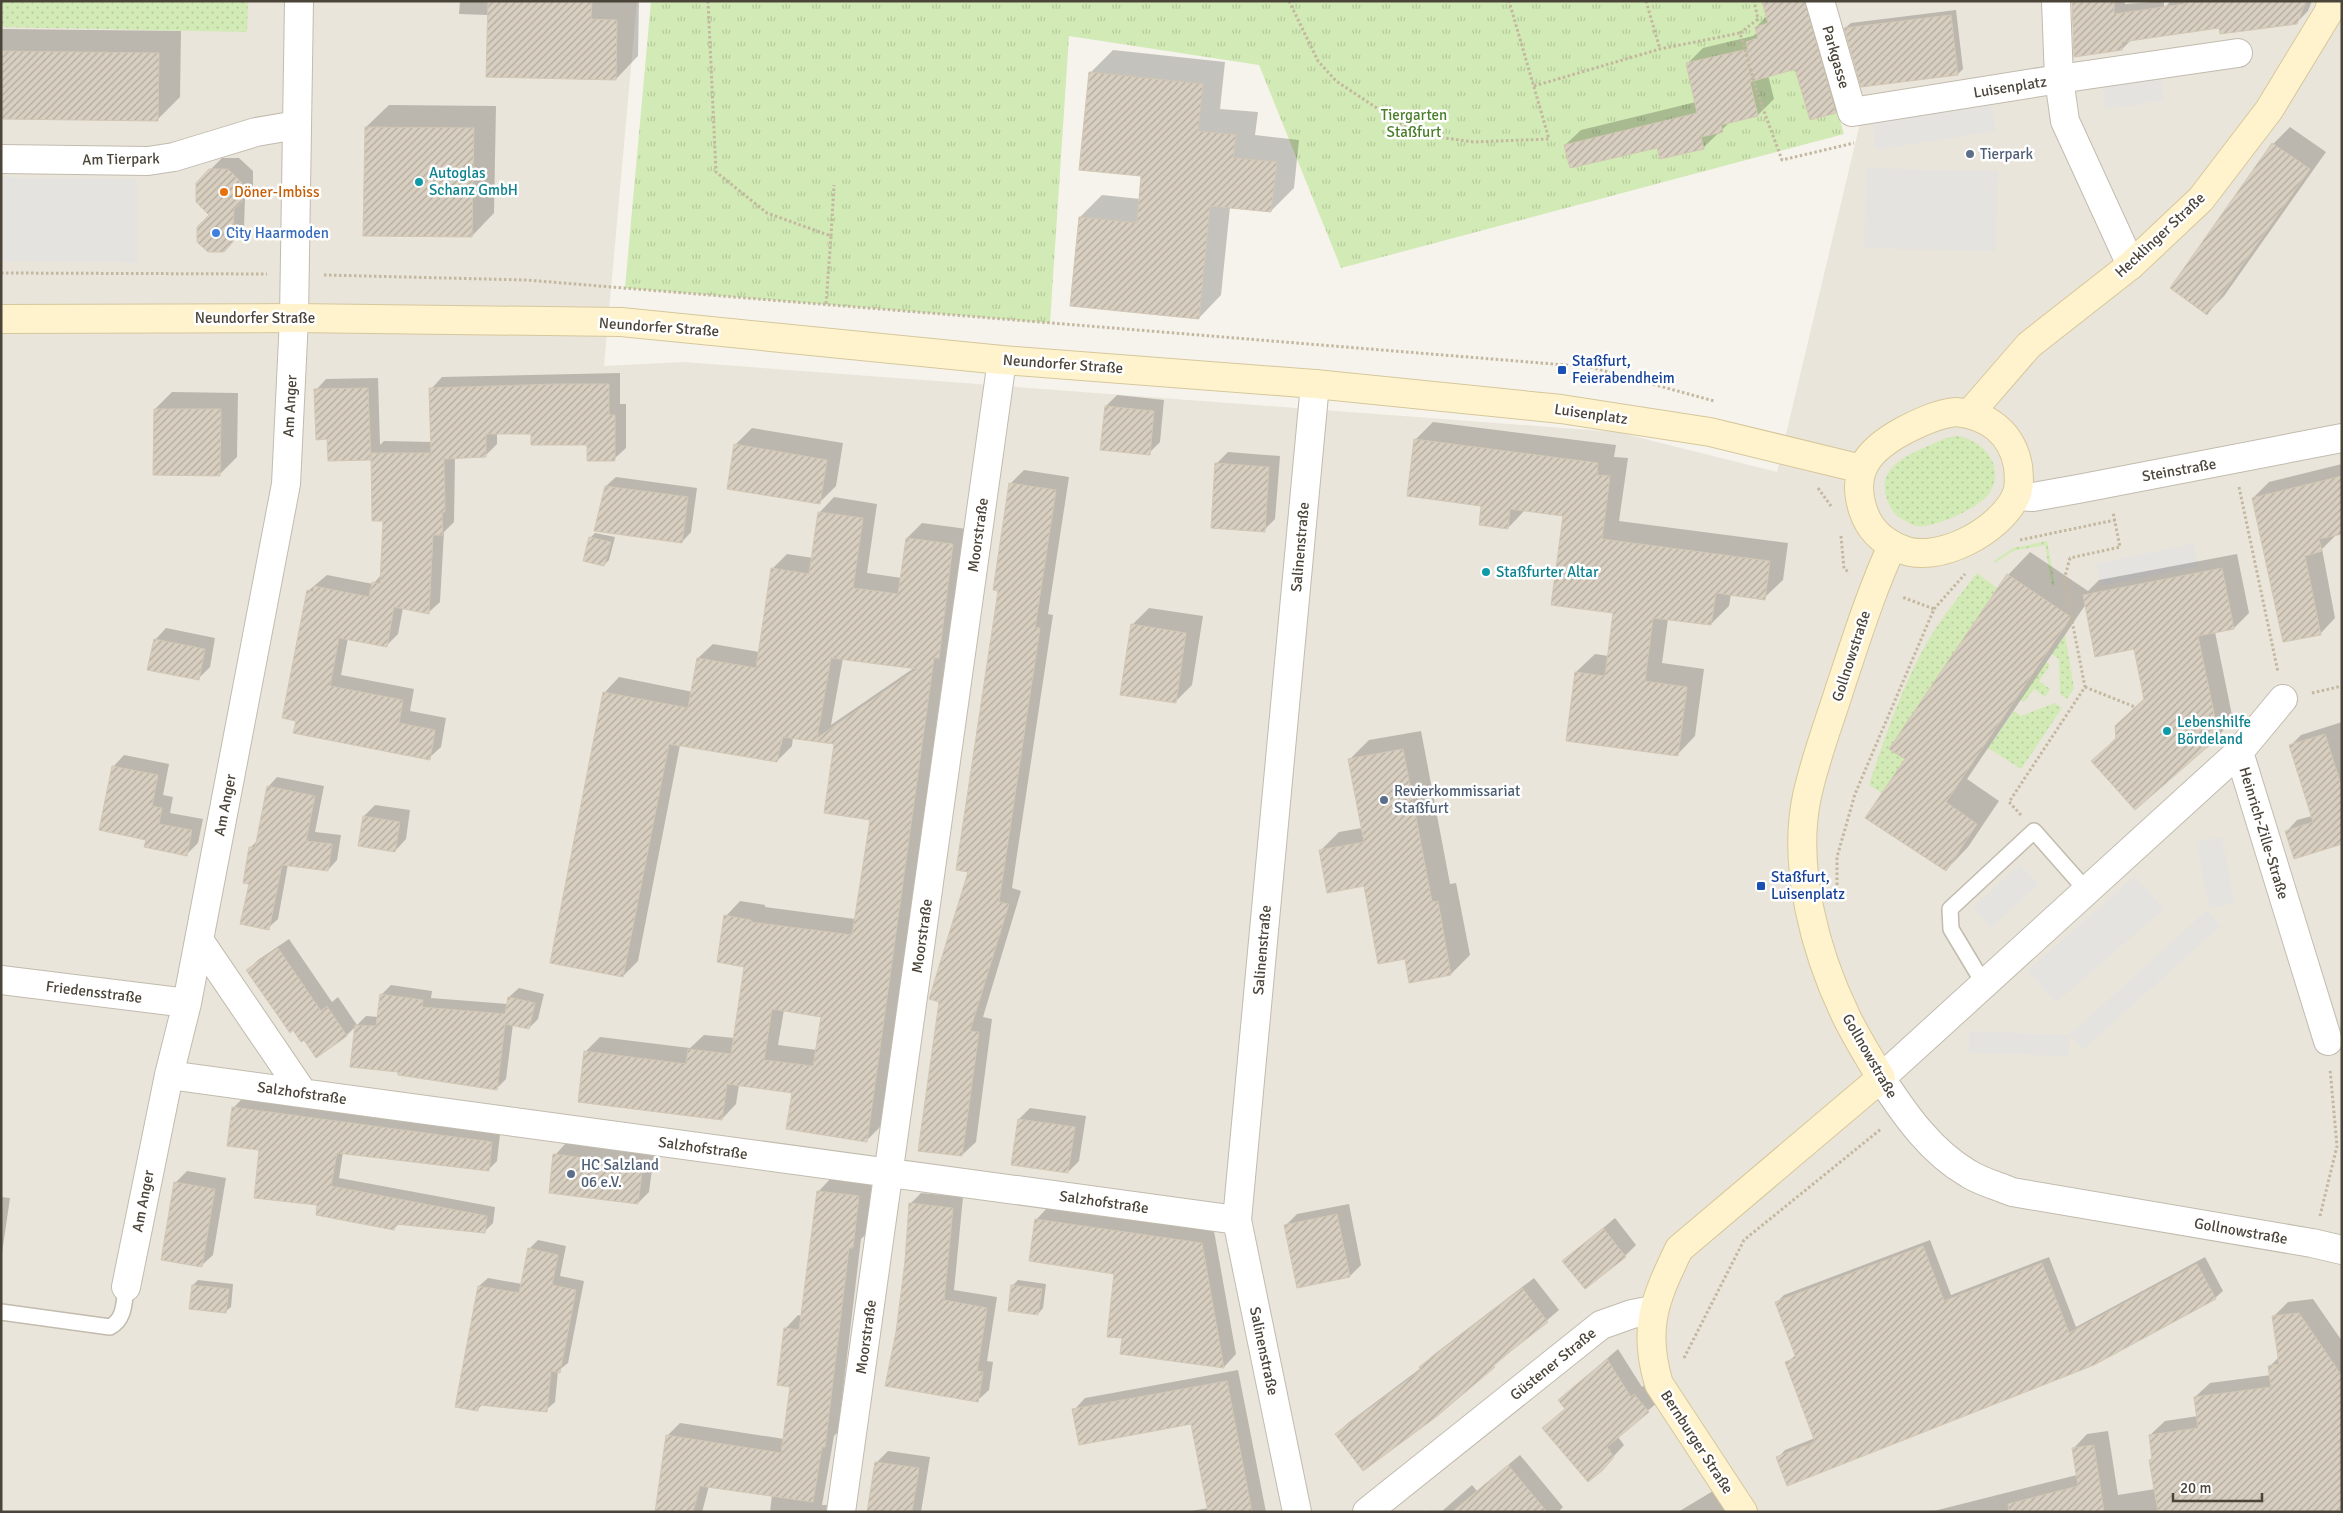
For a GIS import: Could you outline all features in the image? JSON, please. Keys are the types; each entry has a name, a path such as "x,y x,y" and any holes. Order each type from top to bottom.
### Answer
{"main road":[{"name":"Hecklinger Straße","path":"1970,413 2029,345 2130,265 2201,199 2269,110 2328,13 2332,1"},
{"name":"Neundorfer Straße","path":"1,319 294,318 621,322 1002,360 1315,384"},
{"name":"Luisenplatz","path":"1315,384 1561,409 1710,432 1862,469"},
{"path":"1970,413 1998,427 2009,440 2016,455 2018,471 2016,496 1998,521 1980,534 1947,550 1922,554 1892,546 1875,532 1865,517 1859,494 1862,469 1871,454 1884,442 1914,425 1941,414 1970,413"},
{"name":"Gollnowstraße","path":"1881,1078 1846,1015 1817,943 1804,878 1803,828 1807,796 1827,729 1868,604 1892,546"},
{"path":"1654,1310 1661,1288 1679,1249 1881,1078"},
{"name":"Bernburger Straße","path":"1654,1310 1650,1338 1653,1364 1659,1384 1743,1512"}],"street":[{"path":"294,318 299,1"},
{"name":"Parkgasse","path":"1820,1 1852,112"},
{"path":"2056,1 2059,79 2238,53"},
{"name":"Luisenplatz","path":"1852,112 2059,79 2065,121 2130,265"},
{"name":"Am Tierpark","path":"1,159 148,161 174,157 256,132 297,125"},
{"name":"Am Anger","path":"126,1287 169,1075 187,1004 286,484 294,318"},
{"name":"Moorstraße","path":"841,1512 1002,360"},
{"name":"Salinenstraße","path":"1297,1512 1237,1220 1315,384"},
{"name":"Steinstraße","path":"2016,496 2033,497 2342,438"},
{"name":"Heinrich-Zille-Straße","path":"2283,699 2239,752 2328,1041"},
{"path":"1881,1078 2239,752"},
{"path":"198,940 303,1093"},
{"name":"Friedensstraße","path":"1,980 187,1004"},
{"name":"Salzhofstraße","path":"169,1075 1237,1220"},
{"name":"Gollnowstraße","path":"1881,1078 1904,1112 1935,1149 1970,1175 2012,1192 2312,1243 2342,1250"},
{"name":"Güstener Straße","path":"1367,1512 1601,1325 1632,1314 1654,1310"}],"lane":[{"path":"1984,984 1951,929 1950,908 2034,831 2087,890"},
{"path":"1,1312 110,1327 117,1323 122,1316 126,1287"}],"path":[{"path":"708,1 716,172 767,213 831,236"},
{"path":"1289,1 1318,61 1336,82 1416,134 1474,142 1549,139 1509,1"},
{"path":"1646,1 1660,49"},
{"path":"1534,86 1660,49 1740,32 1758,19 1754,1"},
{"path":"1740,32 1758,95 1782,160 1859,142"},
{"path":"826,305 834,185"},
{"path":"2233,460 2283,699"},
{"path":"2034,831 2009,802 2085,687 2064,580 2070,558 2120,547 2107,483"},
{"path":"2014,541 2115,520"},
{"path":"1934,609 1971,568"},
{"path":"2085,687 2135,707"},
{"path":"2323,1206 2337,1146 2328,1041"}],"shaded area":[{"path":"1,1 637,1 604,366 683,362 1617,432 1777,472 1861,119 1828,1 2342,1 2342,1512 1428,1512 1426,1509 1423,1512 1,1512"},
{"path":"2161,77 2164,101 2105,109 2102,84"},
{"path":"1991,104 1996,131 1876,150 1872,124"},
{"path":"1866,168 1998,171 1996,251 1864,248"},
{"path":"1,177 137,179 137,263 1,261"},
{"path":"2194,543 2198,566 2101,586 2096,564"},
{"path":"2222,837 2235,903 2209,908 2196,842"},
{"path":"2020,864 2039,884 1991,928 1973,907"},
{"path":"2135,876 2164,909 2056,1003 2028,970"},
{"path":"2207,910 2221,926 2083,1050 2070,1035 2068,1056 1969,1053 1969,1031 2069,1035"}],"green space":[{"path":"1,1 248,1 247,32 1,27"},
{"name":"Tiergarten Staßfurt","path":"651,1 1806,1 1844,134 1341,268 1259,65 1069,36 1050,323 625,288"},
{"path":"1958,436 1977,444 1990,457 1995,475 1988,495 1975,506 1944,521 1933,524 1916,526 1900,518 1891,508 1885,491 1885,482 1888,474 1893,467 1908,455 1941,440"},
{"path":"2047,541 2055,585 2052,586 2045,545 2013,551 1995,563 1994,561 2013,548"},
{"path":"1977,573 1997,588 1889,749 1905,759 1882,793 1869,785 1903,692 1929,639"},
{"path":"2065,635 2074,688 2067,699 2060,694 2059,659 2052,654"},
{"path":"2046,662 2050,665 2039,681 2050,689 2045,697 2034,689 2024,702 2020,700"},
{"path":"2055,703 2062,708 2021,769 1988,748 2014,711 2021,716"}],"building":[{"path":"488,1 592,1 591,19 617,20 616,80 486,77"},
{"path":"1762,1 1805,1 1836,113 1810,120 1795,69 1750,82 1758,116 1721,125 1723,132 1701,137 1704,149 1660,159 1657,148 1570,168 1564,145 1697,113 1686,63 1748,49 1746,42 1758,38 1755,27 1768,23"},
{"path":"2072,1 2114,1 2114,14 2184,4 2183,1 2306,1 2297,24 2220,34 2219,28 2122,42 2122,50 2074,57"},
{"path":"1951,15 1958,75 1861,87 1844,28"},
{"path":"1,51 159,53 158,121 1,119"},
{"path":"1089,72 1203,84 1198,131 1236,135 1233,158 1277,162 1271,212 1210,206 1199,319 1070,306 1079,217 1137,223 1141,176 1079,170"},
{"name":"Autoglas Schanz GmbH","path":"365,127 474,128 472,237 363,236"},
{"path":"2272,143 2310,169 2207,315 2170,288"},
{"path":"209,169 228,169 242,183 242,202 234,209 233,242 224,252 208,252 197,242 197,227 209,215 196,202 196,183"},
{"path":"609,384 609,415 615,415 615,461 587,461 587,445 531,445 531,434 486,434 486,457 444,459 445,512 442,512 443,535 433,535 429,614 394,607 387,647 339,638 330,686 403,700 399,723 435,730 430,760 293,733 296,721 282,718 307,590 313,592 314,586 369,597 372,582 380,584 383,521 372,521 371,453 431,453 429,388"},
{"path":"368,388 371,460 328,461 327,439 316,440 314,389"},
{"path":"1105,406 1154,411 1150,455 1100,450"},
{"path":"154,409 221,409 220,476 153,475"},
{"path":"1414,439 1598,463 1597,475 1610,476 1602,539 1770,561 1765,600 1716,593 1711,625 1653,618 1645,681 1687,687 1678,756 1566,741 1575,672 1605,676 1613,613 1551,605 1563,516 1510,509 1508,529 1479,525 1481,506 1407,496"},
{"path":"734,444 827,460 820,504 727,489"},
{"path":"1215,463 1269,467 1265,532 1211,528"},
{"path":"2342,476 2342,534 2319,539 2322,551 2305,556 2321,635 2283,642 2252,498"},
{"path":"1009,483 1056,490 1035,628 1040,628 999,902 1009,904 970,1031 979,1032 962,1156 918,1151 939,1002 929,999 968,872 956,870 998,591 993,590"},
{"path":"605,486 688,497 682,543 594,531"},
{"path":"818,512 863,518 853,588 898,594 906,538 953,544 939,658 934,658 867,1142 786,1129 792,1093 727,1084 722,1120 578,1102 584,1051 686,1064 688,1049 731,1054 744,967 717,962 724,915 751,920 751,922 852,935 870,820 824,813 834,744 782,737 777,762 669,744 623,977 550,963 603,692 688,708 697,658 756,668 771,568 809,574","holes":["831,658 917,669 817,738","772,1009 821,1017 813,1066 764,1060"]},
{"path":"589,537 611,542 604,566 583,561"},
{"path":"2222,568 2234,629 2198,636 2219,737 2135,810 2091,761 2116,739 2115,726 2144,699 2134,649 2095,657 2083,595"},
{"path":"2007,574 2071,617 1946,802 1977,824 1946,871 1865,818 1905,759 1889,749"},
{"path":"1131,624 1186,633 1176,703 1120,695"},
{"path":"154,639 205,649 199,680 147,670"},
{"path":"2325,734 2342,788 2342,844 2294,859 2285,831 2313,822 2289,745"},
{"name":"Revierkommissariat Staßfurt","path":"1403,749 1432,902 1438,901 1451,975 1409,983 1405,959 1378,964 1364,886 1327,893 1319,850 1364,842 1348,759"},
{"path":"112,766 158,775 152,806 162,808 159,824 192,830 187,856 144,847 146,840 99,830"},
{"path":"267,786 315,796 306,841 332,844 328,871 282,865 269,930 240,924 249,884 243,883 249,847 255,848"},
{"path":"363,816 400,822 395,852 358,846"},
{"path":"278,948 321,1011 327,1006 347,1036 316,1058 304,1040 301,1042 293,1030 290,1033 246,970"},
{"path":"380,994 423,1000 422,1007 505,1014 508,997 535,1003 529,1029 505,1024 497,1090 398,1075 398,1072 350,1067 355,1025 376,1026"},
{"path":"232,1107 492,1142 489,1171 337,1153 331,1186 487,1216 485,1233 395,1224 394,1230 316,1215 317,1205 254,1198 259,1150 227,1146"},
{"path":"1018,1119 1075,1127 1068,1173 1011,1165"},
{"path":"553,1154 643,1165 638,1204 549,1193"},
{"path":"174,1182 215,1189 202,1267 161,1260"},
{"path":"817,1191 859,1196 853,1248 849,1248 825,1447 822,1447 813,1502 700,1486 693,1512 655,1512 666,1435 781,1453 790,1387 777,1385 784,1328 799,1330"},
{"path":"909,1203 953,1208 944,1300 987,1308 977,1371 983,1372 978,1402 885,1386 896,1332 905,1261"},
{"path":"1337,1214 1350,1277 1297,1288 1284,1225"},
{"path":"1035,1219 1202,1243 1224,1368 1120,1354 1122,1338 1107,1337 1114,1274 1029,1261"},
{"path":"1603,1228 1626,1257 1585,1289 1562,1261"},
{"path":"1923,1246 1944,1301 2042,1263 2069,1333 2197,1264 2216,1299 2094,1365 1787,1486 1776,1457 1815,1442 1785,1362 1796,1358 1775,1302"},
{"path":"528,1248 558,1255 552,1285 576,1290 560,1373 551,1371 547,1412 479,1405 478,1411 455,1407 478,1286 519,1293"},
{"path":"192,1285 229,1289 226,1313 189,1309"},
{"path":"1011,1285 1042,1289 1038,1315 1008,1311"},
{"path":"1522,1288 1548,1322 1493,1365 1495,1367 1436,1417 1363,1471 1335,1434 1421,1370 1419,1367"},
{"path":"2299,1313 2342,1376 2342,1512 2158,1512 2149,1460 2152,1459 2149,1435 2198,1428 2194,1397 2271,1387 2268,1366 2279,1364 2272,1316"},
{"path":"1607,1359 1631,1397 1634,1394 1649,1412 1607,1447 1614,1457 1603,1470 1588,1482 1542,1428 1565,1409 1558,1400"},
{"path":"1227,1381 1252,1512 1208,1512 1191,1424 1079,1445 1072,1409"},
{"path":"2094,1445 2104,1512 2009,1512 2008,1504 2078,1486 2072,1448"},
{"path":"875,1462 919,1468 912,1512 867,1512"},
{"path":"1508,1465 1547,1512 1452,1512"}],"place":[{"name":"Tierpark","path":"1970,154"},
{"name":"Autoglas Schanz GmbH","path":"419,182"},
{"name":"Döner-Imbiss","path":"224,192"},
{"name":"City Haarmoden","path":"216,233"},
{"name":"Staßfurt, Feierabendheim","path":"1562,370"},
{"name":"Staßfurter Altar","path":"1486,572"},
{"name":"Lebenshilfe Bördeland","path":"2167,731"},
{"name":"Revierkommissariat Staßfurt","path":"1384,800"},
{"name":"Staßfurt, Luisenplatz","path":"1761,886"},
{"name":"HC Salzland 06 e.V.","path":"571,1174"}]}
